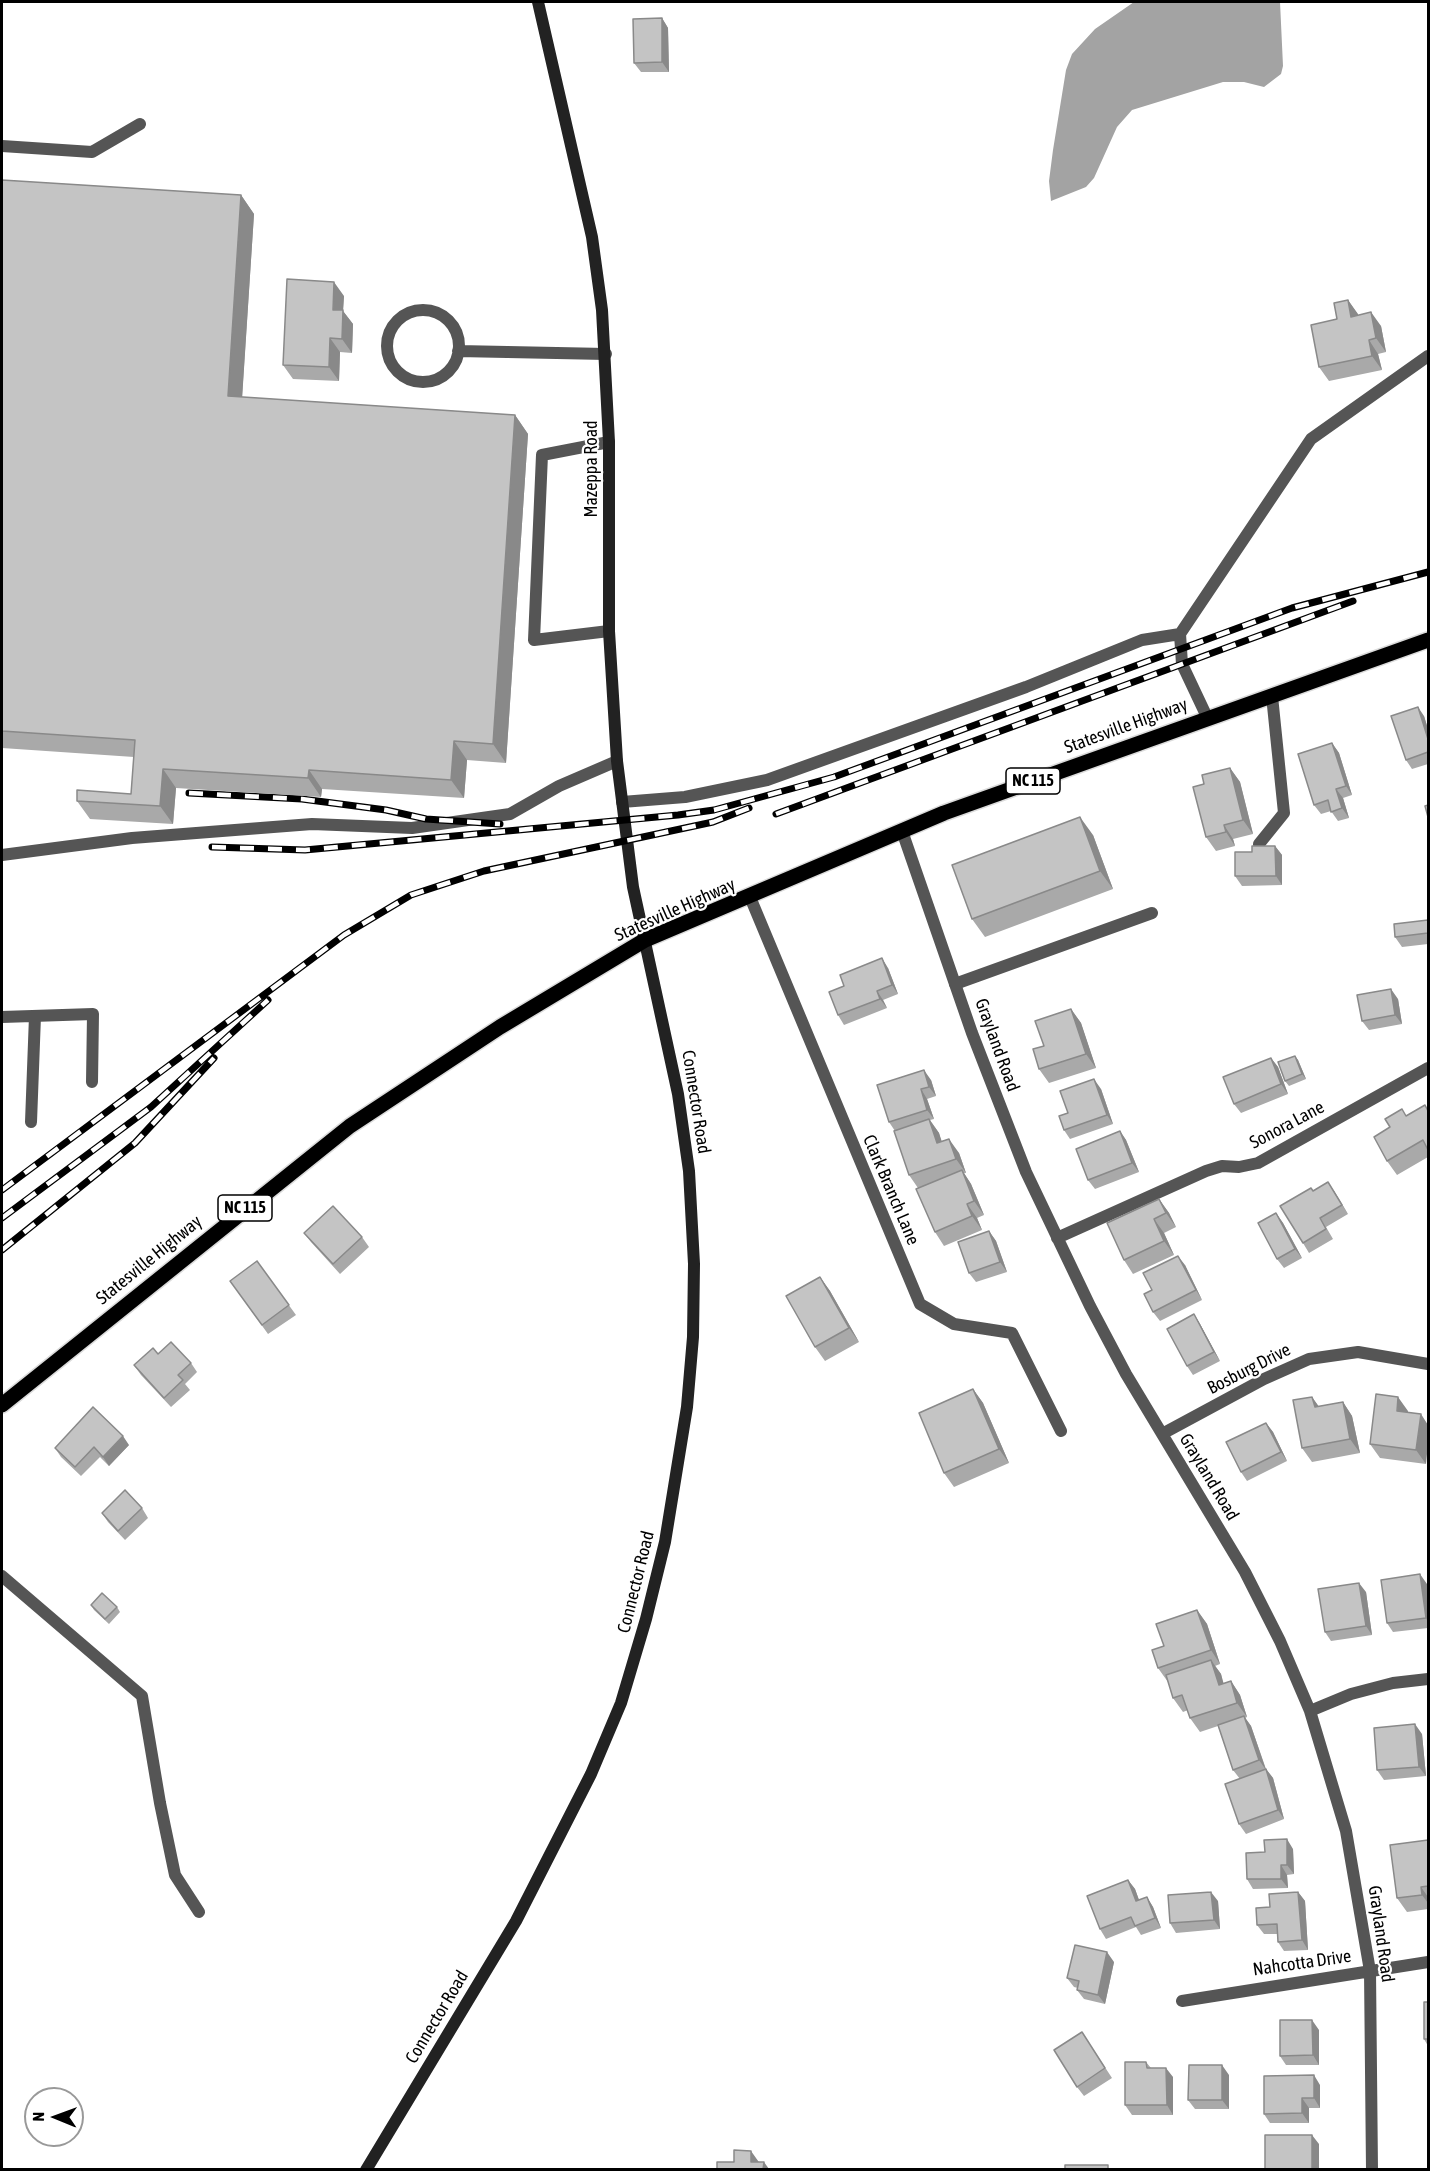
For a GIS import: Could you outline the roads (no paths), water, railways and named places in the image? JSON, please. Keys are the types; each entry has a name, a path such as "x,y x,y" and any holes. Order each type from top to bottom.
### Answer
{"main road":[{"name":"Statesville Highway","path":"2,1405 350,1126 500,1027 645,940 944,813 1207,717 1428,640"}],"street":[{"name":"Mazeppa Road","path":"538,2 592,237 606,354 609,442 609,631 617,761 626,841 645,940"},
{"path":"2,146 92,152 140,124"},
{"path":"424,310 436,312 453,328 458,351 448,372 427,382 416,381 405,377 390,360 388,336 402,317 424,310"},
{"path":"458,351 606,354"},
{"path":"1207,717 1182,664 1180,634 1311,439 1428,356"},
{"path":"609,442 542,455 534,640 609,631"},
{"path":"622,802 686,797 767,780 1026,687 1142,640 1180,634"},
{"path":"1259,844 1284,813 1272,696"},
{"path":"2,855 132,838 312,824 411,828 510,814 559,786 617,761"},
{"name":"Grayland Road","path":"902,831 955,984 1026,1172 1121,1364 1245,1572 1280,1641 1310,1711 1346,1831 1370,1971 1372,2169"},
{"name":"Clark Branch Lane","path":"750,897 920,1304 954,1324 1011,1333 1061,1431"},
{"path":"955,984 1152,913"},
{"name":"Connector Road","path":"366,2169 516,1922 586,1784 621,1703 646,1619 665,1542 687,1407 693,1337 694,1264 689,1171 678,1094 645,940"},
{"path":"2,1017 93,1014 92,1082"},
{"path":"31,1122 35,1016"},
{"name":"Sonora Lane","path":"1057,1238 1206,1171 1222,1166 1239,1167 1258,1163 1428,1068"},
{"name":"Bosburg Drive","path":"1162,1434 1264,1379 1309,1359 1359,1352 1428,1364"},
{"path":"2,1576 142,1696 175,1875 199,1912"},
{"path":"1310,1711 1352,1694 1393,1683 1428,1679"},
{"name":"Nahcotta Drive","path":"1182,2001 1428,1962"}],"railway":[{"path":"212,847 305,850 714,810 834,777 1292,608 1428,572"},
{"path":"776,814 1353,601"},
{"path":"189,793 302,799 386,810 426,819 500,824"},
{"path":"2,1190 344,935 411,895 484,871 713,822 749,808"},
{"path":"2,1218 151,1107 268,1000"},
{"path":"2,1250 135,1143 214,1058"}]}
